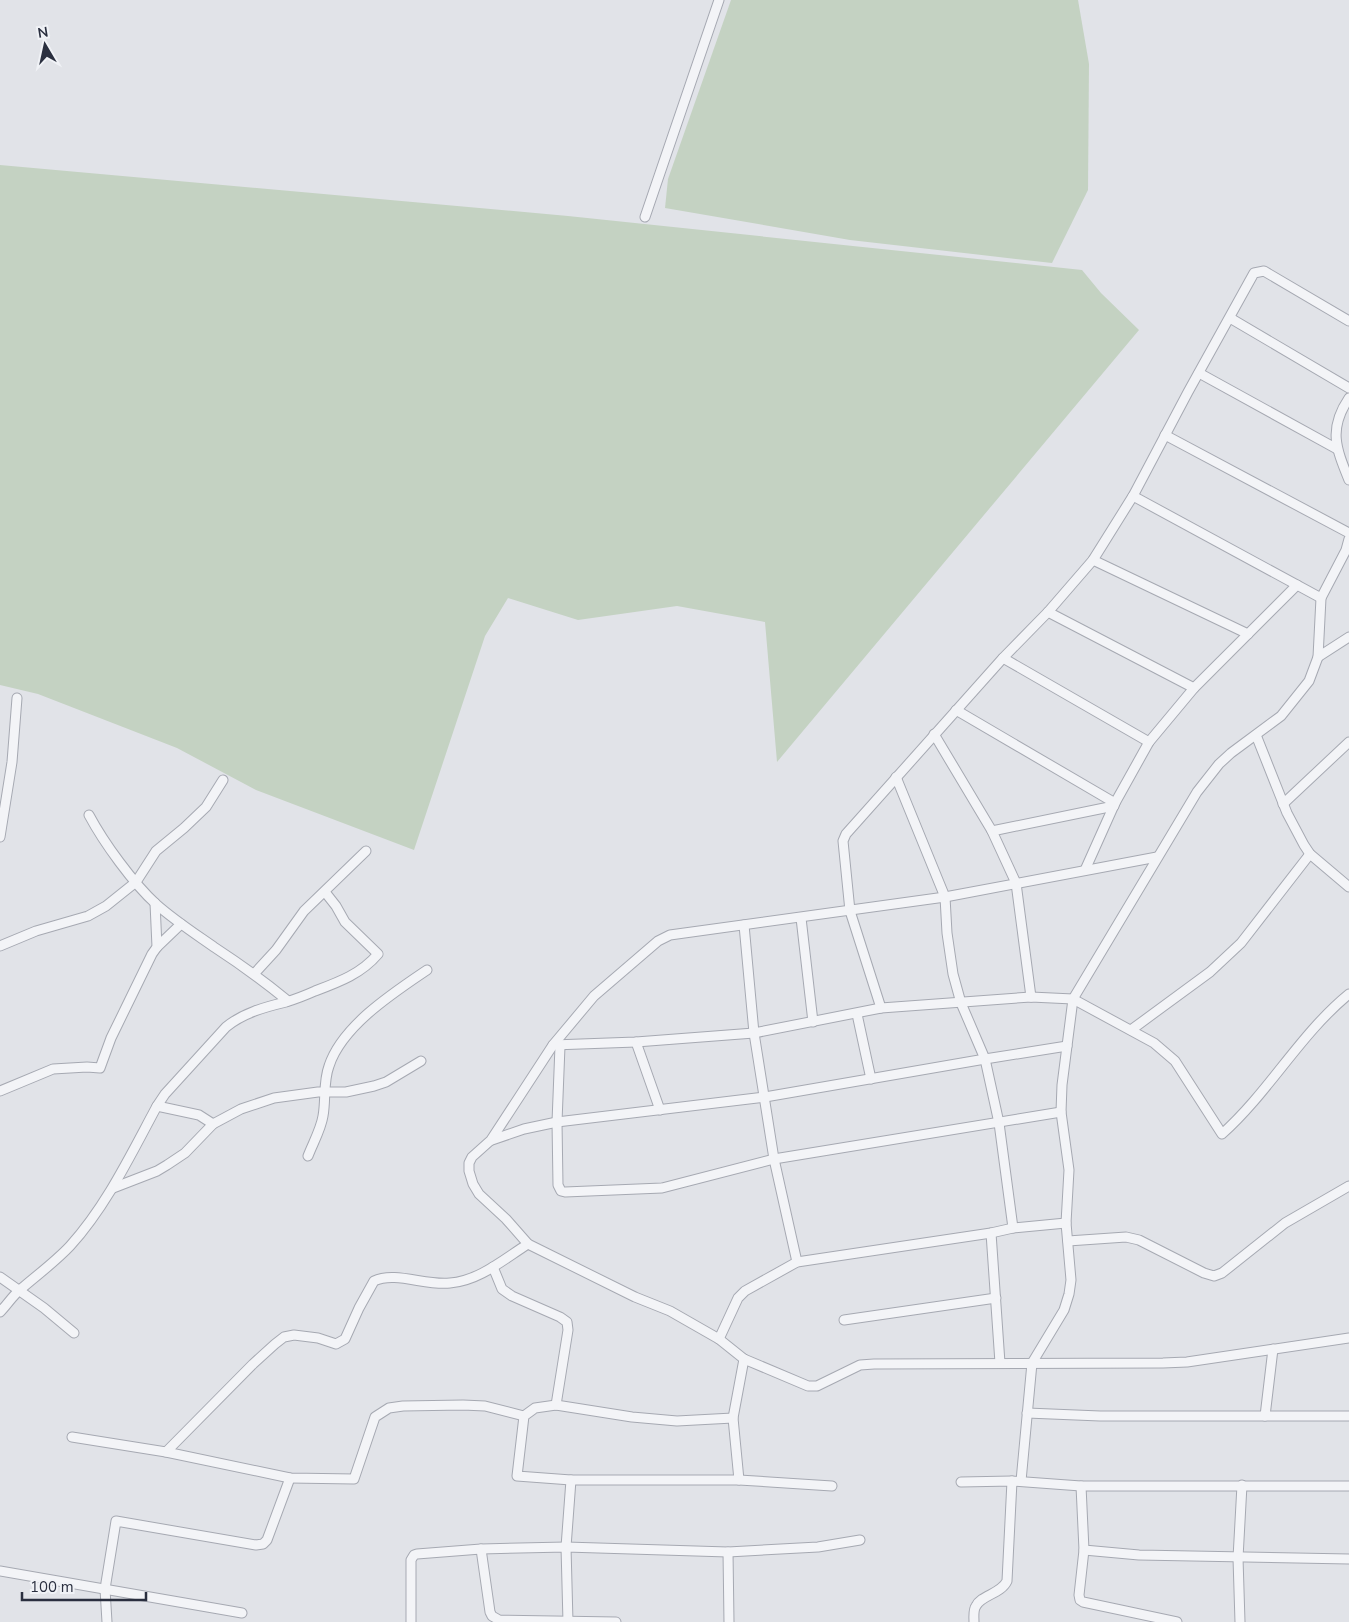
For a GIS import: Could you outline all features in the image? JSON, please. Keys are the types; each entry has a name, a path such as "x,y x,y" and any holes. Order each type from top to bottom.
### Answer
{"street":[{"path":"645,217 720,0"},
{"path":"881,1008 850,911 844,838 934,734 1048,612 1093,560 1134,496 1165,435 1254,273 1264,271 1349,321"},
{"path":"1230,318 1349,388"},
{"path":"1199,373 1337,449"},
{"path":"1349,398 1340,412 1337,422 1337,449 1349,480"},
{"path":"1165,435 1349,533"},
{"path":"1134,496 1321,598"},
{"path":"974,1622 975,1607 978,1603 1004,1586 1007,1581 1032,1363 1064,1310 1070,1294 1072,1280 1066,1223 1069,1170 1061,1112 1062,1085 1073,999 1197,792 1219,764 1231,753 1282,716 1309,681 1318,658 1321,598 1346,550 1349,540"},
{"path":"1093,560 1248,634"},
{"path":"1085,870 1115,804 1149,742 1194,688 1297,585"},
{"path":"1048,612 1194,688"},
{"path":"1318,658 1349,637"},
{"path":"1003,658 1149,742"},
{"path":"0,837 12,762 17,698"},
{"path":"956,710 1115,804"},
{"path":"934,734 992,831 1016,883 1031,997"},
{"path":"1256,735 1283,804 1304,845 1310,854 1349,887"},
{"path":"1283,804 1349,742"},
{"path":"896,777 945,897 947,933 953,974 961,1003 984,1059 1000,1123 1013,1228"},
{"path":"0,946 36,931 95,912 106,906 136,882 152,856 206,807 223,780"},
{"path":"992,831 1115,804"},
{"path":"89,815 99,834 154,903 254,974 288,1001"},
{"path":"254,974 276,950 300,916 366,851"},
{"path":"1132,1030 1210,972 1242,943 1310,854"},
{"path":"1158,857 945,897 670,935 658,940 594,996 556,1046 491,1140 472,1158 469,1163 469,1172 473,1184 479,1194 506,1219 528,1244 635,1297 670,1311 719,1339 744,1359 808,1386 817,1386 860,1365 1187,1362 1349,1338"},
{"path":"0,1312 19,1290 50,1266 88,1225 112,1188 165,1094 230,1024 260,1009 288,1001 349,978 372,961 378,954 344,922 336,906 324,892"},
{"path":"154,903 157,947"},
{"path":"801,918 813,1022"},
{"path":"0,1090 53,1069 100,1068 111,1038 152,954 181,924"},
{"path":"744,926 754,1033 774,1159 797,1262"},
{"path":"308,1156 323,1118 329,1065 344,1039 388,998 426,970"},
{"path":"556,1046 754,1033 881,1008 1031,997 1073,999 1154,1043 1174,1061 1222,1134 1256,1098 1317,1026 1349,994"},
{"path":"857,1014 871,1079"},
{"path":"636,1042 660,1110"},
{"path":"556,1046 558,1185 561,1191 565,1192 662,1188 774,1159 1061,1112"},
{"path":"491,1140 524,1129 557,1122 765,1097 1067,1046"},
{"path":"112,1188 167,1165 185,1153 213,1124 241,1109 269,1099 325,1091 346,1092 374,1086 386,1082 421,1061"},
{"path":"157,1106 199,1115 213,1124"},
{"path":"1068,1241 1126,1237 1139,1240 1204,1273 1214,1276 1222,1273 1285,1223 1349,1186"},
{"path":"719,1339 738,1298 745,1290 797,1262 991,1233 1013,1228 1066,1223"},
{"path":"991,1233 1000,1363"},
{"path":"166,1452 264,1354 284,1337 294,1335 318,1338 336,1344 342,1342 374,1282 386,1278 440,1284 452,1283 493,1267 528,1244"},
{"path":"493,1267 502,1289 512,1296 560,1317 567,1322 568,1330 556,1405"},
{"path":"0,1277 44,1308 74,1333"},
{"path":"844,1320 996,1298"},
{"path":"1264,1416 1273,1349"},
{"path":"739,1480 733,1418 744,1359"},
{"path":"733,1418 677,1421 632,1417 556,1405 535,1408 524,1416 517,1476 571,1480 739,1480 832,1486"},
{"path":"72,1437 166,1452 290,1478 354,1479 375,1417 390,1408 403,1406 485,1406 524,1416"},
{"path":"1027,1413 1100,1416 1349,1416"},
{"path":"107,1622 105,1589 116,1521 256,1545 262,1544 267,1540 290,1478"},
{"path":"568,1621 566,1547 571,1480"},
{"path":"961,1482 1017,1481 1080,1486 1349,1486"},
{"path":"1240,1622 1238,1558 1242,1485"},
{"path":"1080,1486 1084,1550 1080,1600 1177,1622"},
{"path":"411,1622 411,1560 414,1555 566,1547 728,1552 818,1547 860,1540"},
{"path":"481,1550 490,1612 492,1616 499,1620 616,1622"},
{"path":"1084,1550 1139,1555 1349,1559"},
{"path":"728,1552 729,1622"},
{"path":"0,1571 242,1613"}],"green space":[{"path":"731,0 1078,0 1089,64 1088,190 1052,263 850,240 665,208 668,179"},
{"path":"0,165 568,216 1082,270 1101,293 1139,330 777,762 765,622 677,606 578,620 508,598 485,636 414,850 256,790 177,748 38,694 0,685"}]}
